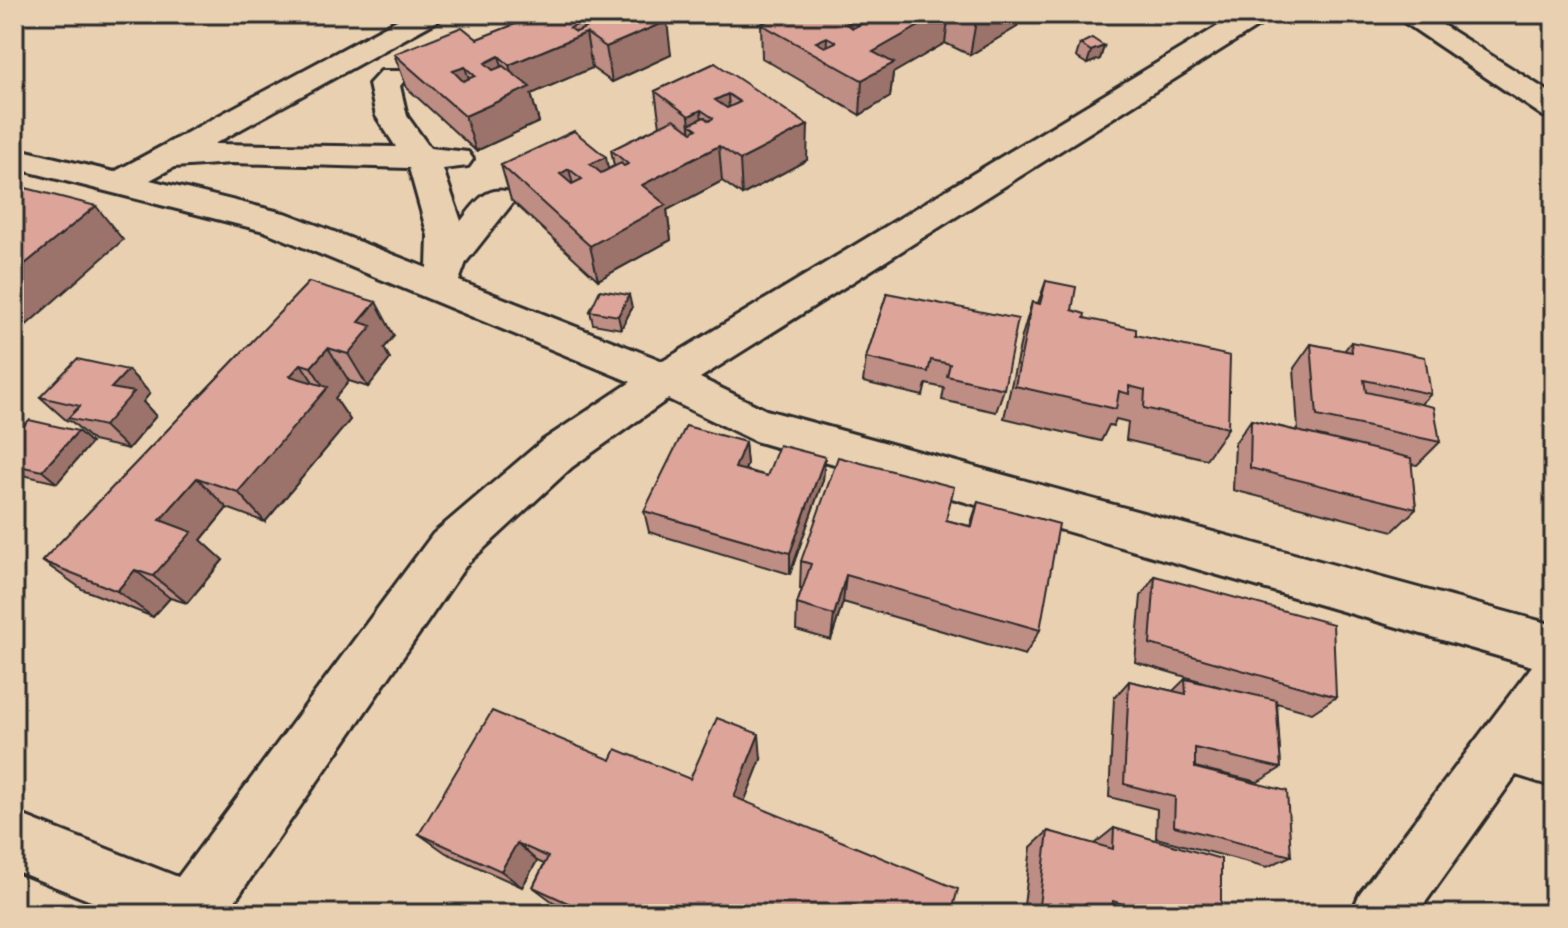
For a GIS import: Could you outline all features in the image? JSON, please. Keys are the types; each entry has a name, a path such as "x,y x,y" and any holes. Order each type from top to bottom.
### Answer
{"street":[{"path":"117,184 429,14"},
{"path":"14,841 191,913 450,549 557,454 666,379 1258,14"},
{"path":"1406,14 1554,109"},
{"path":"392,77 384,84 386,109 400,134 421,157 445,233 443,274"},
{"path":"161,160 232,153 456,159"},
{"path":"19,164 275,222 443,274 755,424 1554,649"},
{"path":"443,274 498,200"},
{"path":"1381,914 1530,752 1554,679"}],"building":[{"path":"541,14 605,14 610,18 619,14 657,14 667,21 606,47 586,33 509,65 499,56 485,63 493,70 503,66 530,87 465,116 394,54 462,27 477,39","holes":["579,24 585,28 576,32 570,28","465,67 475,76 463,81 453,71"]},
{"path":"780,14 849,14 858,18 846,24 853,28 868,20 856,14 940,14 873,52 894,63 862,80 761,24","holes":["827,37 836,42 825,47 816,42"]},
{"path":"962,14 987,14 976,21"},
{"path":"1092,38 1104,46 1091,51 1080,44"},
{"path":"715,63 808,125 740,160 719,146 642,185 666,205 590,246 501,165 574,131 606,157 590,164 601,173 621,163 624,166 628,164 611,150 674,119 692,132 697,129 690,124 704,117 709,121 713,118 701,110 689,116 655,91","holes":["728,94 740,102 727,108 715,100","569,169 582,179 572,184 560,174"]},
{"path":"14,185 96,206 14,273"},
{"path":"1046,281 1076,287 1072,310 1085,314 1084,318 1136,329 1136,335 1230,356 1228,428 1144,408 1145,390 1129,386 1129,394 1119,391 1116,409 1015,386 1032,302 1040,304"},
{"path":"309,282 376,302 359,322 372,326 348,354 328,348 311,367 301,364 290,376 328,387 238,492 197,478 160,520 192,532 153,576 135,570 117,591 42,561"},
{"path":"600,290 629,295 618,316 590,311"},
{"path":"887,293 1018,319 1004,389 947,376 950,364 931,360 928,372 866,358"},
{"path":"1351,342 1425,357 1431,394 1364,380 1366,392 1434,407 1440,442 1317,416 1311,344 1352,352"},
{"path":"77,359 128,370 111,388 134,392 104,426 68,418 80,406 40,397"},
{"path":"29,420 78,431 42,471 14,465 14,436"},
{"path":"1251,420 1411,458 1416,509 1250,468"},
{"path":"686,426 745,442 735,468 767,476 779,445 825,457 790,553 644,511"},
{"path":"838,457 954,487 946,520 972,527 978,502 1059,524 1040,630 846,575 834,615 797,604 811,564 801,561"},
{"path":"1155,576 1333,624 1336,697 1150,644"},
{"path":"1185,679 1276,700 1281,768 1195,748 1195,768 1287,791 1291,856 1174,826 1175,797 1124,784 1129,681 1186,694"},
{"path":"492,711 611,760 616,749 690,779 717,718 759,734 734,797 958,889 951,914 592,914 533,887 548,857 517,843 501,871 419,834"},
{"path":"1114,828 1221,859 1221,914 1156,914 1113,901 1112,914 1038,914 1048,831 1113,849"}]}
